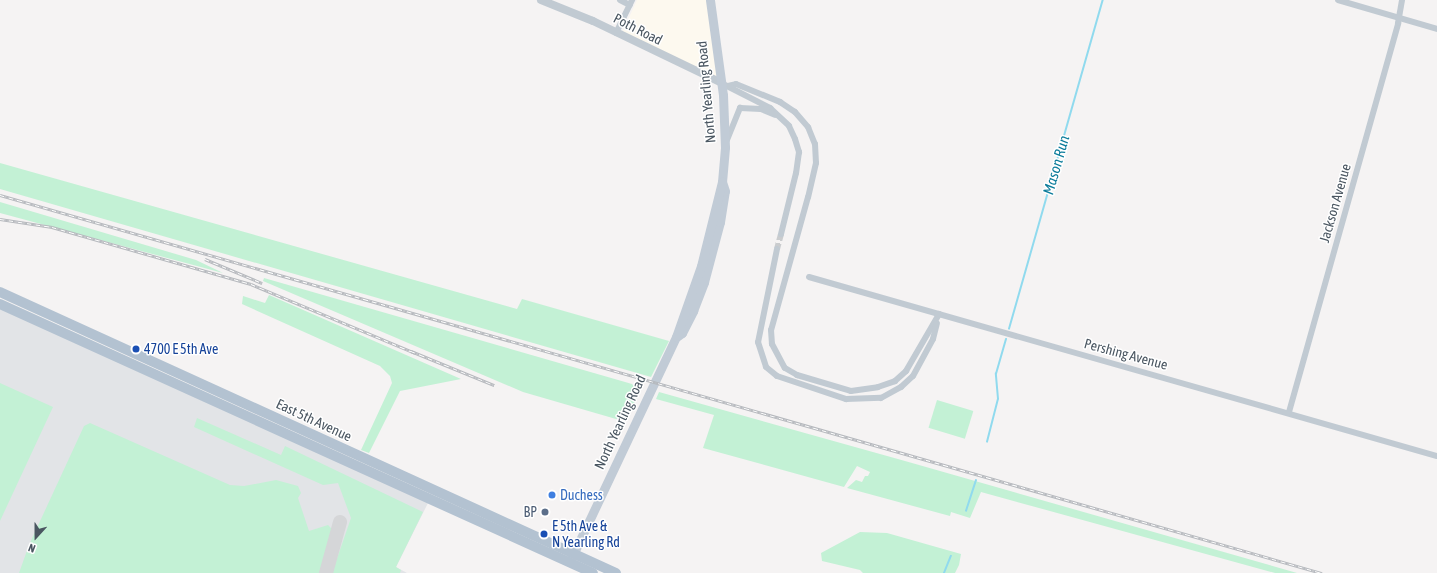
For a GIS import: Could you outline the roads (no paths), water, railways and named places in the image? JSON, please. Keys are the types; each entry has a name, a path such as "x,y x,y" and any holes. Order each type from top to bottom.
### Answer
{"main road":[{"name":"North Yearling Road","path":"571,558 676,337 682,333 693,311 710,263 724,203 725,191 722,182 725,147 725,85 710,0"},
{"name":"East 5th Avenue","path":"0,292 571,558 593,573"},
{"name":"East 5th Avenue","path":"0,304 571,558 616,573"}],"street":[{"name":"Poth Road","path":"541,0 564,8 725,85"},
{"path":"616,33 631,2 620,0"},
{"path":"1338,0 1437,29"},
{"name":"Jackson Avenue","path":"1289,412 1400,18 1402,0"},
{"path":"725,85 736,84 780,102 795,112 808,127 815,144 816,163 808,197 771,330 772,344 785,368 797,375 851,391 878,387 895,381 906,371 939,314"},
{"path":"725,85 770,108 779,116 789,126 799,151 781,234"},
{"path":"725,147 740,108 760,109 779,116"},
{"path":"778,249 758,342 766,367 777,376 791,383 859,400 881,398 892,393 913,376 920,365 933,339 939,314"},
{"name":"Pershing Avenue","path":"809,277 1289,412 1437,456"}],"waterway":[{"name":"Mason Run","path":"1009,329 1103,0"},
{"name":"Mason Run","path":"987,442 998,399 996,374 1006,339"},
{"name":"Mason Run","path":"966,511 976,481"},
{"name":"Mason Run","path":"944,573 951,556"}],"tunnel":[{"path":"777,249 781,234"}],"railway":[{"path":"0,195 1322,573"},
{"path":"0,219 52,227 251,284 415,353"},
{"path":"205,259 262,283"},
{"path":"411,351 494,385"}],"place":[{"name":"4700 E 5th Ave","path":"136,349"},
{"name":"Duchess","path":"552,495"},
{"name":"BP","path":"545,512"},
{"name":"E 5th Ave & N Yearling Rd","path":"544,534"}]}
